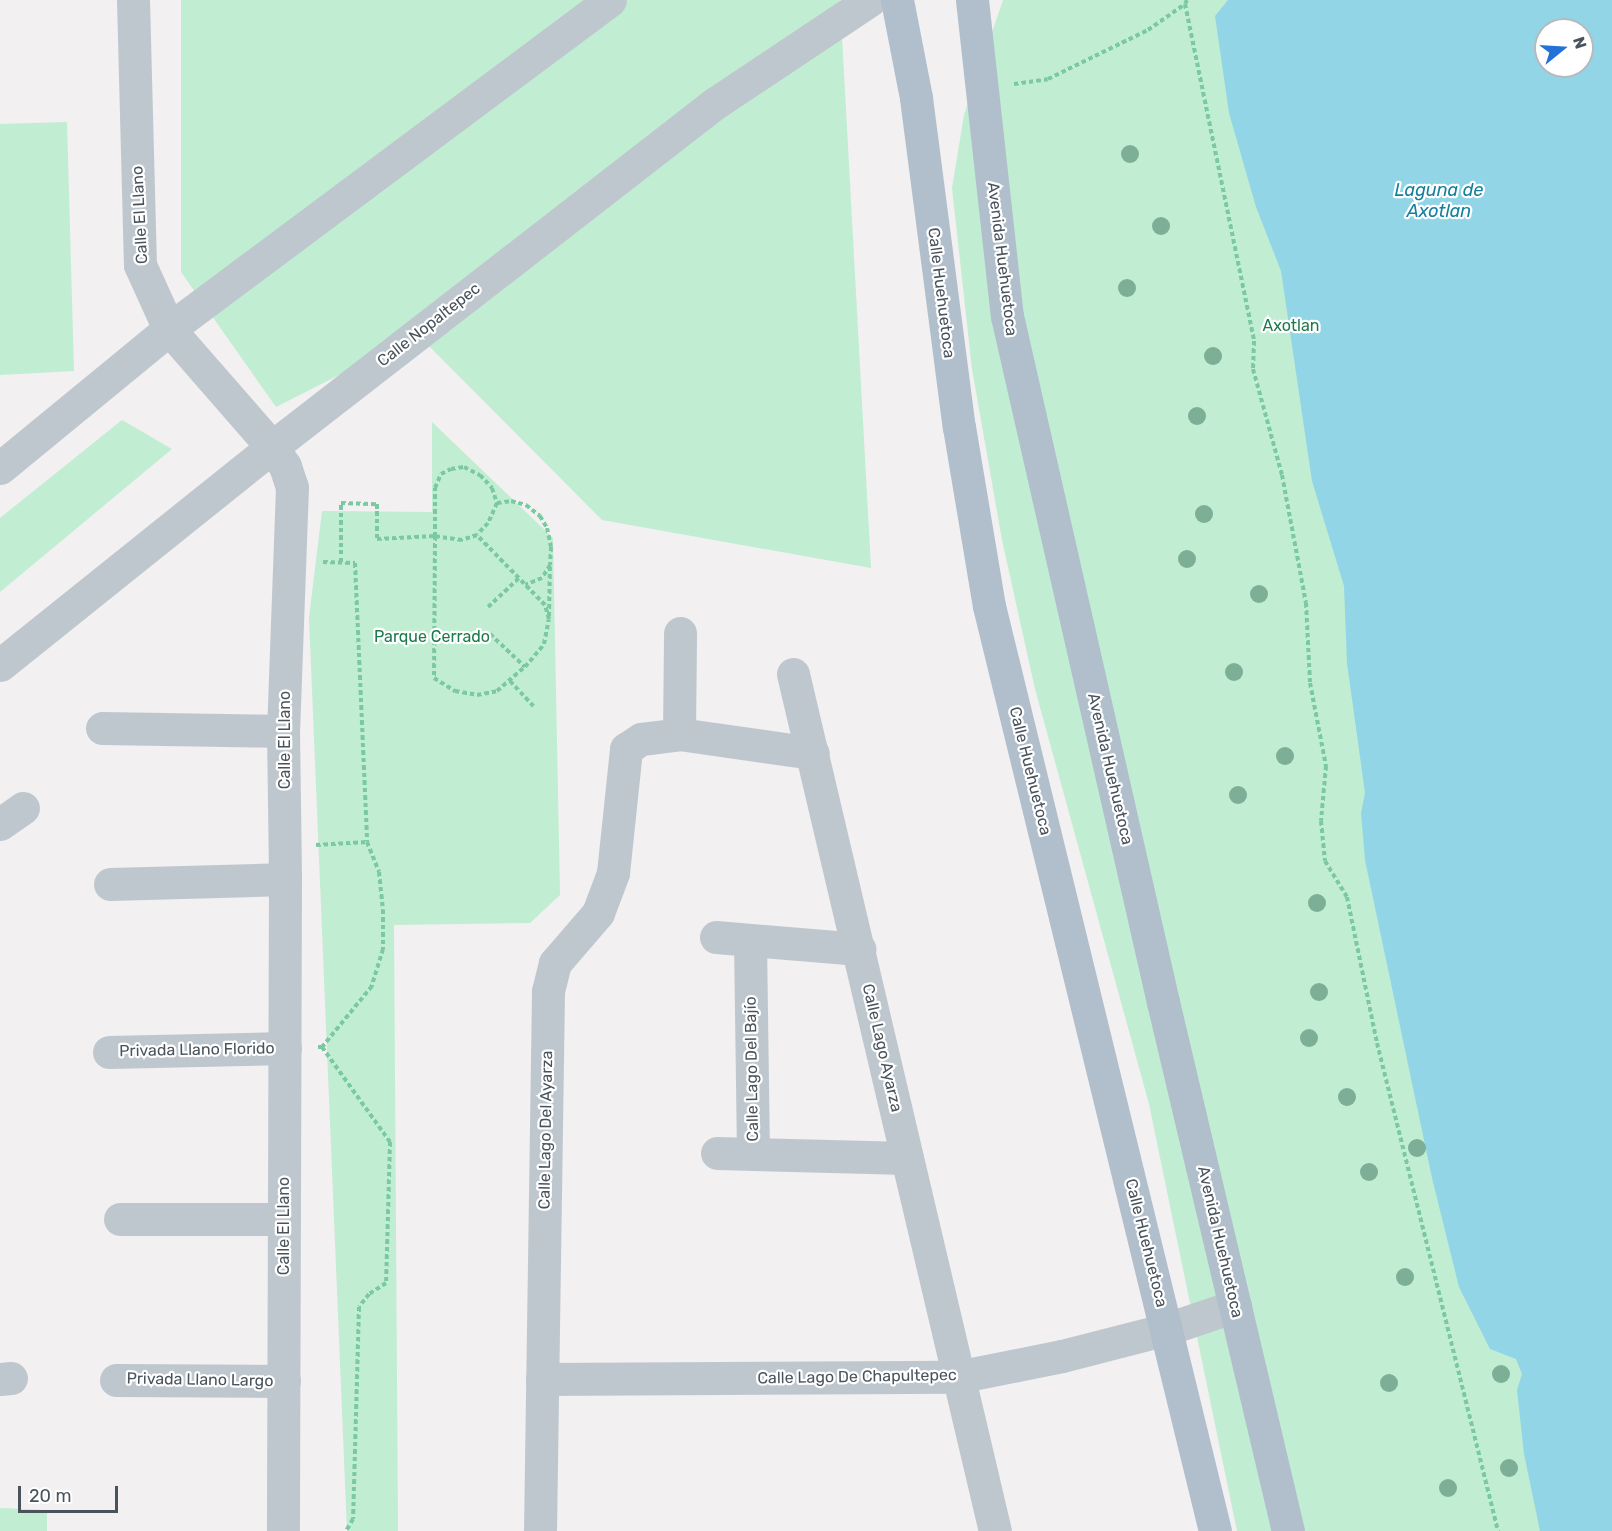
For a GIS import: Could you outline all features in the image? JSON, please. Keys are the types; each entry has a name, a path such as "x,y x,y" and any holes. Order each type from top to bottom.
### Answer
{"main road":[{"name":"Calle Huehuetoca","path":"897,0 916,98 959,427 989,606 1215,1531"},
{"name":"Avenida Huehuetoca","path":"972,0 1007,316 1162,1002 1288,1531"}],"street":[{"name":"Calle El Llano","path":"133,0 140,265 169,329 272,447 285,466 292,487 283,731 285,879 283,1531"},
{"path":"0,468 169,329 610,0"},
{"name":"Calle Nopaltepec","path":"0,665 272,447 714,104 870,0"},
{"path":"680,633 680,734 813,753"},
{"name":"Calle Lago Ayarza","path":"793,674 995,1531"},
{"path":"102,728 283,731"},
{"name":"Calle Lago Del Ayarza","path":"540,1531 549,991 555,963 598,913 614,873 626,749 641,739 680,734"},
{"path":"110,884 285,879"},
{"path":"716,937 859,949"},
{"name":"Calle Lago Del Bajío","path":"750,940 753,1154 907,1158"},
{"name":"Privada Llano Florido","path":"109,1052 285,1048"},
{"path":"717,1153 753,1154"},
{"path":"120,1220 284,1219"},
{"name":"Calle Lago De Chapultepec","path":"542,1379 957,1377 1062,1356 1167,1329 1235,1306"},
{"name":"Privada Llano Largo","path":"116,1380 284,1382"}],"path":[{"path":"982,89 1048,79 1148,30 1186,2 1254,341 1253,369 1282,475 1306,603 1310,683 1326,766 1321,821 1325,861 1347,897 1377,1043 1498,1531"},
{"path":"341,562 341,503 377,504 377,539 435,536 462,540 477,535 488,523 497,503 492,488 480,475 464,468 451,469 441,474 435,488 435,536 435,678 455,691 477,695 497,691 525,667 544,644 549,619 550,566 549,537 540,516 526,505 511,501 497,503"},
{"path":"477,535 545,605 549,619"},
{"path":"285,1048 322,1047 372,986 382,949 379,872 367,842 355,563 290,560"},
{"path":"525,585 542,578 550,566"},
{"path":"488,607 519,578"},
{"path":"490,634 525,667"},
{"path":"510,681 534,707"},
{"path":"311,845 367,842"},
{"path":"322,1047 390,1142 386,1283 369,1293 359,1307 353,1519 346,1531"}],"green space":[{"path":"181,0 840,0 871,568 602,520 418,335 276,407 181,272"},
{"name":"Axotlan","path":"1003,0 1612,0 1612,1531 1237,1531 1149,1104 1035,689 1002,540 972,369 952,188 964,115"},
{"path":"67,122 74,371 0,375 0,124"},
{"path":"122,420 172,449 0,592 0,518"},
{"name":"Parque Cerrado","path":"432,422 553,538 560,895 530,923 394,925 398,1531 347,1531 309,618 322,511 432,512"},
{"path":"0,1508 47,1510 47,1531 0,1531"}],"water":[{"name":"Laguna de Axotlan","path":"1228,0 1612,0 1612,1531 1540,1531 1524,1454 1517,1390 1522,1374 1516,1359 1490,1349 1459,1287 1432,1178 1365,860 1361,813 1365,793 1347,663 1344,586 1312,481 1281,271 1256,207 1229,113 1215,16"}]}
